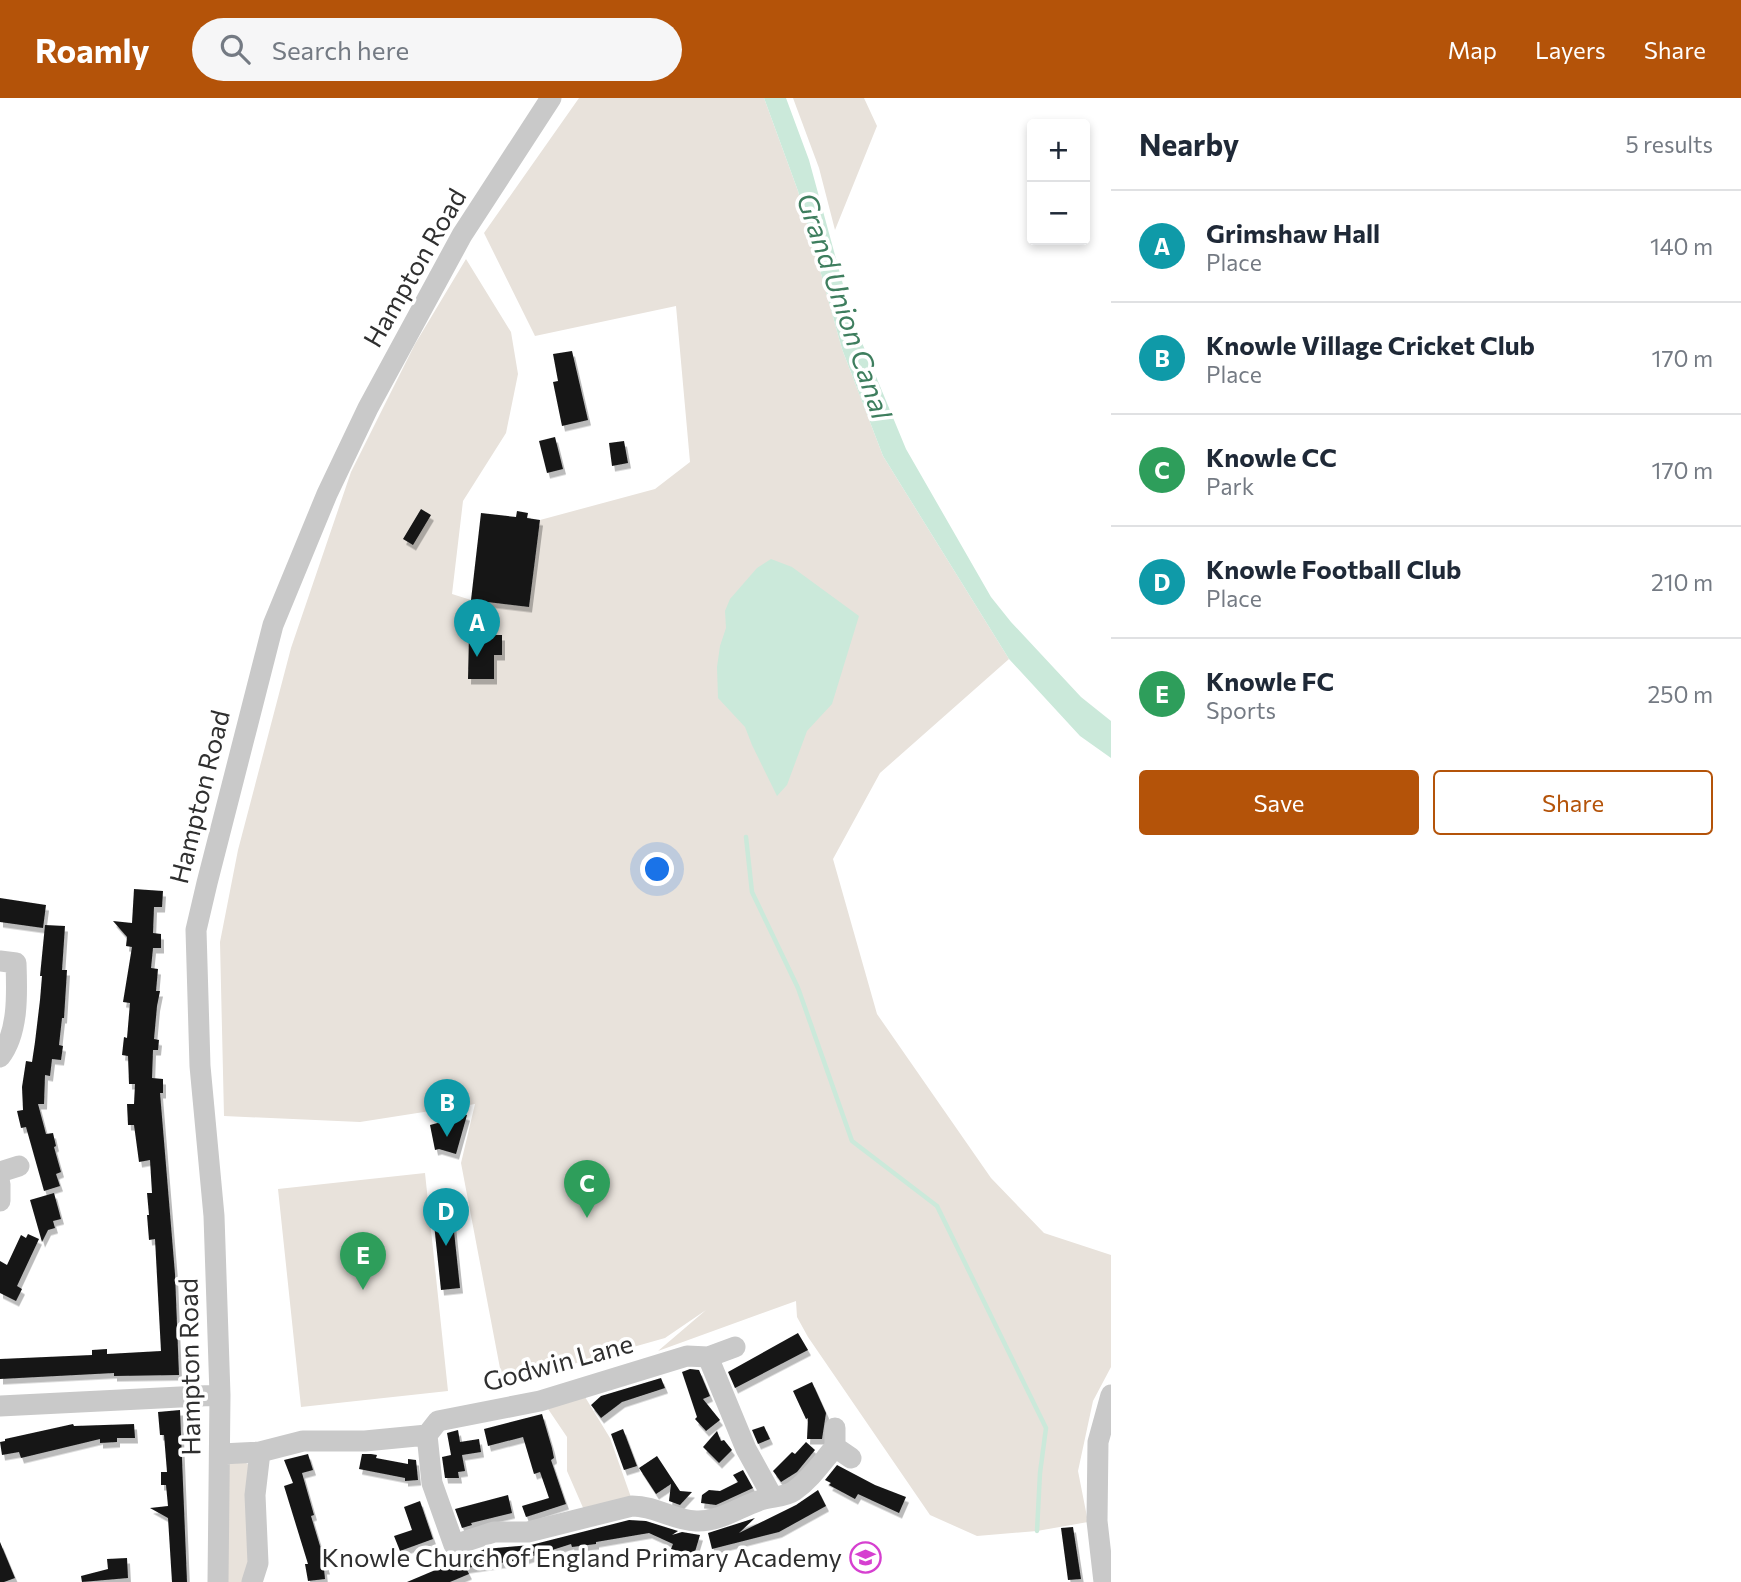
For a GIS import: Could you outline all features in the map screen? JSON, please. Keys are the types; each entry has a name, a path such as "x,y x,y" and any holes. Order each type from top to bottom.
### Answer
{"street":[{"name":"Hampton Road","path":"218,1582 221,1454 214,1216 200,1066 196,930 273,625 327,494 368,408 462,235 551,98"},
{"path":"0,961 16,963 18,998 8,1042 0,1057"},
{"path":"0,1184 0,1201"},
{"name":"Godwin Lane","path":"428,1435 438,1421 540,1401 687,1356 708,1357 735,1347"},
{"path":"708,1357 746,1449 772,1496"},
{"path":"0,1406 220,1395"},
{"path":"1104,1582 1097,1521 1098,1442 1111,1395"},
{"path":"221,1454 260,1452 303,1441 365,1441 428,1435 432,1483 454,1545 494,1532 528,1532 632,1506 648,1506 670,1516 698,1521 735,1513 756,1501 792,1493 812,1476 840,1444"},
{"path":"252,1582 258,1563 255,1495 260,1452"}],"shaded area":[{"path":"579,98 764,98 798,191 842,349 883,456 1009,659 880,773 833,859 877,1014 991,1178 1044,1233 1111,1255 1111,1367 1093,1401 1078,1471 1088,1522 1037,1531 977,1536 930,1515 808,1337 797,1317 796,1301 658,1351 706,1310 665,1338 503,1384 461,1163 475,1104 360,1122 224,1116 220,942 238,850 291,648 351,472 415,344 466,259 511,332 518,374 506,433 463,501 452,594 471,600 529,607 540,520 655,489 690,462 676,306 535,336 484,233"},
{"path":"793,98 864,98 877,126 835,230 819,168"},
{"path":"425,1173 448,1391 301,1407 278,1189"},
{"path":"582,1392 610,1438 632,1500 584,1510 567,1471 567,1437 544,1403"},
{"path":"240,1460 248,1464 251,1472 248,1564 243,1582 224,1582 225,1471 231,1461"}],"water":[{"name":"Grand Union Canal","path":"764,98 786,98 809,160 853,321 906,449 991,597 1081,697 1111,721 1111,758 1080,736 1009,659 883,456 842,349 798,191"},
{"path":"771,559 792,567 859,616 832,704 807,731 787,785 777,796 745,727 718,698 717,667 726,628 725,611 730,599 757,568"}],"building":[{"path":"572,351 588,420 562,426 553,382 558,381 553,354"},
{"path":"555,437 563,469 547,473 539,441"},
{"path":"624,441 628,463 612,466 609,443"},
{"path":"421,509 431,515 413,545 403,539"},
{"path":"517,511 528,513 527,518 540,520 529,607 471,600 481,513 516,517"},
{"path":"469,635 502,635 502,655 494,655 494,679 468,679"},
{"path":"134,889 163,891 162,907 154,907 153,933 161,934 161,948 153,948 151,968 158,969 156,991 160,991 154,1039 159,1040 158,1050 153,1050 152,1078 163,1079 163,1093 160,1093 175,1274 179,1375 114,1376 114,1373 0,1379 0,1359 92,1355 92,1350 107,1349 107,1354 161,1351 155,1239 149,1240 147,1215 147,1193 152,1193 150,1160 139,1162 134,1125 128,1125 127,1104 134,1104 135,1084 129,1084 128,1056 122,1055 124,1037 127,1038 130,1003 123,1002 132,947 126,946 127,937 113,921 132,923"},
{"path":"0,898 46,905 43,928 0,922"},
{"path":"45,925 65,926 62,970 67,970 64,1018 59,1045 63,1046 61,1060 52,1059 50,1076 45,1075 44,1104 38,1104 46,1134 53,1133 61,1172 56,1174 60,1186 44,1191 26,1127 21,1128 17,1111 23,1110 22,1087 26,1061 32,1062 40,1000"},
{"path":"449,1111 467,1115 456,1154 435,1150 430,1125 445,1121"},
{"path":"54,1193 61,1219 53,1221 55,1228 48,1230 42,1242 30,1200"},
{"path":"451,1203 460,1288 441,1290 432,1205"},
{"path":"28,1234 39,1239 17,1286 22,1289 16,1301 0,1293 0,1261 7,1265 21,1235 26,1238"},
{"path":"798,1333 808,1350 735,1388 728,1372"},
{"path":"699,1370 710,1396 703,1399 720,1420 706,1431 695,1419 697,1417 682,1372"},
{"path":"661,1378 665,1388 622,1402 601,1418 591,1405 601,1396"},
{"path":"812,1382 826,1413 822,1439 807,1439 808,1418 806,1419 793,1391"},
{"path":"180,1410 187,1582 172,1582 168,1518 150,1508 168,1506 166,1485 161,1485 161,1472 167,1472 164,1435 160,1435 158,1412"},
{"path":"542,1414 554,1458 551,1460 566,1504 526,1517 522,1506 549,1498 540,1472 534,1474 523,1437 488,1446 484,1429"},
{"path":"73,1424 134,1424 135,1438 117,1438 117,1442 100,1443 100,1439 21,1458 19,1452 2,1455 0,1442 5,1439"},
{"path":"764,1426 770,1439 758,1444 752,1430"},
{"path":"623,1429 637,1466 624,1470 611,1434"},
{"path":"458,1430 460,1442 479,1439 481,1452 462,1455 465,1471 458,1472 459,1478 445,1478 442,1457 451,1455 447,1433"},
{"path":"717,1431 721,1441 724,1440 732,1450 719,1463 703,1447"},
{"path":"806,1442 815,1450 797,1472 781,1482 773,1471"},
{"path":"308,1454 313,1470 302,1473 314,1515 311,1516 327,1569 324,1569 325,1579 308,1581 305,1564 308,1564 284,1486 293,1483 284,1460"},
{"path":"362,1454 377,1455 376,1458 408,1464 408,1459 416,1460 418,1480 405,1481 405,1478 359,1469"},
{"path":"657,1456 680,1491 692,1492 680,1505 669,1501 671,1484 656,1494 639,1468"},
{"path":"837,1465 875,1485 906,1497 899,1513 858,1494 855,1499 829,1485 831,1483 825,1480"},
{"path":"743,1470 753,1488 716,1505 701,1503 702,1495 709,1490 720,1491 738,1482 733,1475"},
{"path":"818,1490 826,1506 779,1532 712,1549 708,1533 755,1518 739,1533 796,1505"},
{"path":"508,1495 512,1513 471,1523 472,1525 462,1528 455,1509"},
{"path":"420,1501 433,1539 400,1551 394,1536 412,1530 404,1507"},
{"path":"629,1520 646,1521 678,1531 672,1535 682,1532 700,1535 694,1555 671,1549 673,1544 649,1533 596,1544 572,1547 571,1544 521,1560 466,1568 469,1574 450,1582 407,1582 485,1549 531,1545"},
{"path":"1073,1527 1081,1579 1068,1580 1061,1528"},
{"path":"0,1542 15,1578 4,1582 0,1582"},
{"path":"127,1558 128,1578 82,1582 81,1576 108,1569 107,1559"}],"waterway":[{"path":"746,837 752,892 798,988 852,1141 937,1206 1046,1428 1037,1531"}],"place":[{"name":"Grimshaw Hall","path":"477,657"},
{"name":"Knowle Village Cricket Club","path":"447,1137"},
{"name":"Knowle CC","path":"587,1218"},
{"name":"Knowle Football Club","path":"446,1246"},
{"name":"Knowle FC","path":"363,1290"},
{"name":"Knowle Church of England Primary Academy","path":"865,1558"}]}
